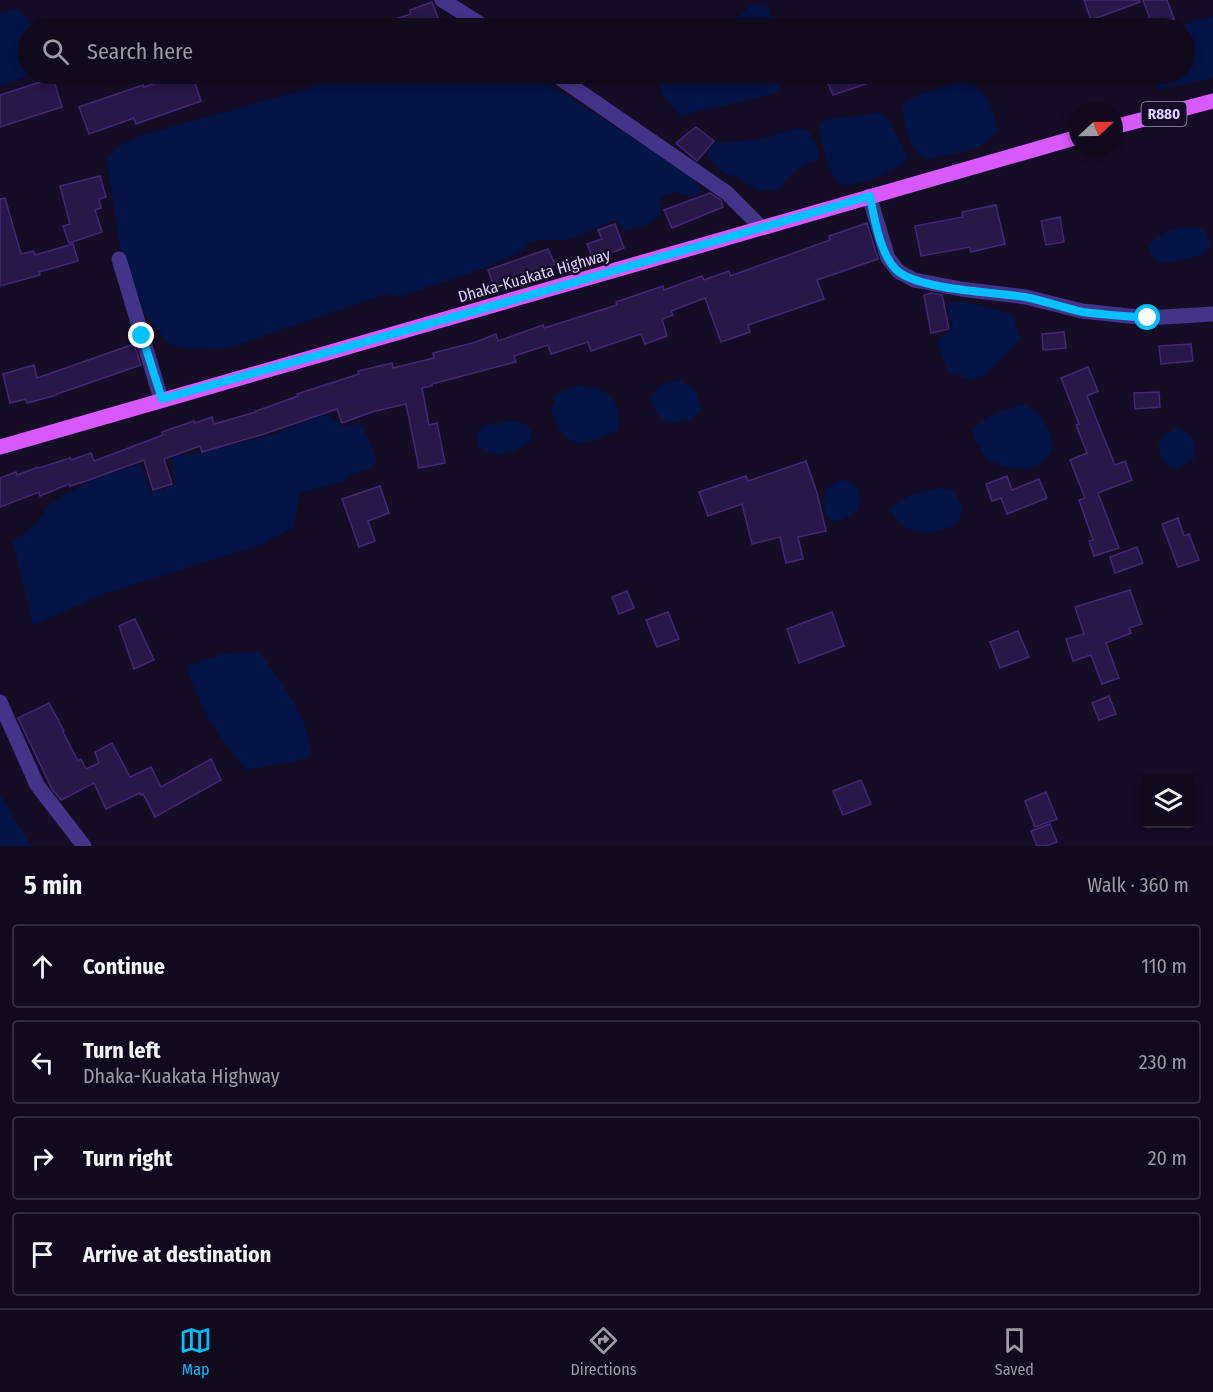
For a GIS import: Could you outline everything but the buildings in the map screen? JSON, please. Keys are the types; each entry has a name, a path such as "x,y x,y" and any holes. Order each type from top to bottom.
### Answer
{"main road":[{"name":"R880","path":"1123,125 1213,101"},
{"name":"Dhaka-Kuakata Highway","path":"0,447 1069,140"}],"street":[{"path":"442,0 471,18"},
{"path":"569,84 727,193 761,227"},
{"path":"870,196 888,258 898,271 914,280 961,289 1026,297 1082,311 1148,318 1213,314"},
{"path":"119,259 162,399"},
{"path":"0,702 37,785 84,846"}],"shaded area":[{"path":"754,3 769,8 771,18 736,18"},
{"path":"18,9 27,18 18,18 18,79 0,86 0,13"},
{"path":"1213,17 1213,78 1195,82 1195,21"},
{"path":"321,84 549,84 688,173 702,191 692,195 675,192 665,195 658,201 661,209 660,215 644,226 624,230 618,222 614,221 569,239 534,241 528,243 525,250 480,270 399,297 383,295 229,348 179,348 167,342 145,315 121,250 107,161 120,146 139,136"},
{"path":"659,84 780,84 781,90 680,116 662,94"},
{"path":"972,84 989,101 997,130 984,144 975,148 926,159 920,156 912,144 902,106 916,96 942,87"},
{"path":"1157,84 1186,84 1159,90"},
{"path":"880,113 890,121 908,160 876,178 855,184 841,184 829,167 820,136 821,124 827,119"},
{"path":"794,129 807,130 816,143 819,159 792,173 782,189 757,190 735,176 724,173 707,156 714,143 758,140"},
{"path":"1195,227 1205,231 1210,245 1206,253 1189,259 1165,262 1158,262 1151,254 1149,247 1163,233"},
{"path":"951,302 964,302 1012,314 1020,339 986,374 971,380 949,373 938,345 939,338 950,331 952,325 947,306"},
{"path":"681,381 695,389 701,409 691,420 676,422 665,420 657,413 650,400 661,385"},
{"path":"577,386 596,389 610,396 617,409 618,429 585,442 569,439 563,433 551,409 558,393"},
{"path":"1024,404 1040,415 1051,434 1053,447 1046,460 1029,469 1008,468 987,460 976,442 973,430 990,416"},
{"path":"331,415 341,426 360,424 376,459 371,468 348,476 345,481 300,493 293,528 262,544 107,593 33,625 13,541 35,524 50,504 95,479 140,464 151,493 177,484 171,456 200,453 272,435 317,417"},
{"path":"512,421 526,424 532,433 530,442 505,454 492,453 479,447 477,434 483,426"},
{"path":"1179,427 1193,438 1194,459 1178,469 1164,462 1158,446 1163,435"},
{"path":"837,481 849,481 857,486 860,499 857,510 844,519 835,521 828,518 824,500 827,491"},
{"path":"943,488 954,491 963,508 958,523 928,533 908,528 893,514 891,508 903,499 928,490"},
{"path":"259,652 285,688 301,716 310,744 309,757 246,770 210,721 191,681 187,666 225,653"},
{"path":"0,794 31,846 0,846"}],"route":[{"path":"142,336 162,399 870,196 874,218 888,258 898,271 914,280 961,289 1026,297 1082,311 1148,318"}]}
